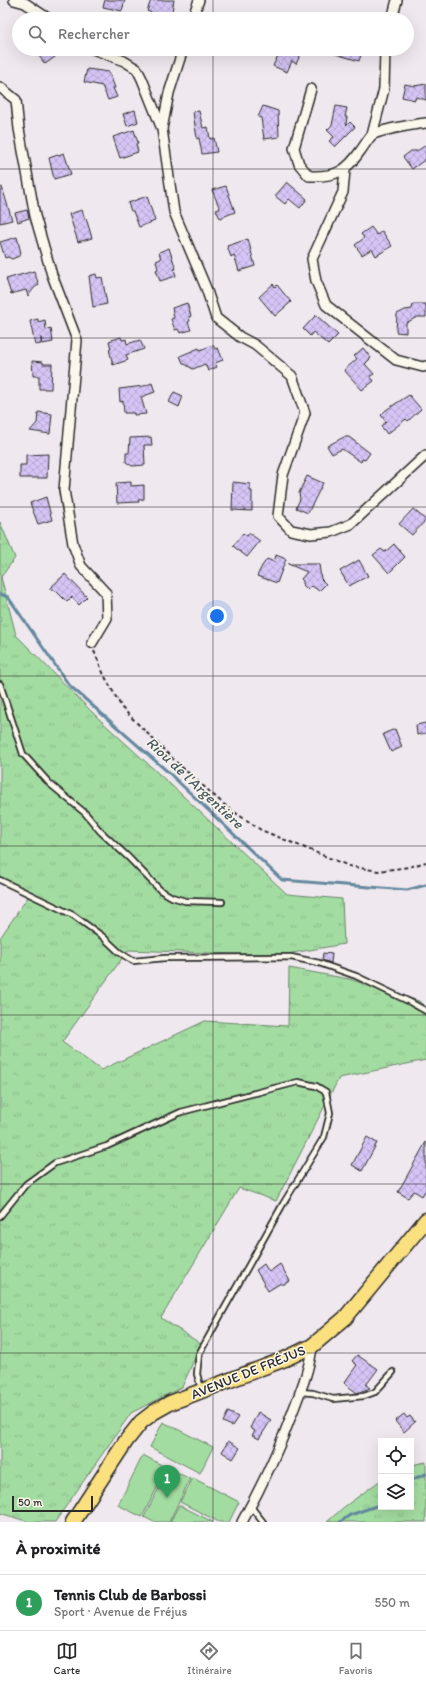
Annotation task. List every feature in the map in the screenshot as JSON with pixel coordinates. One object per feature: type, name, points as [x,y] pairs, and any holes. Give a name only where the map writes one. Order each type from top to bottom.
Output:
[{"type":"main road","name":"AVENUE DE FRÉJUS","points":[[73,1522],[126,1441],[141,1422],[154,1412],[170,1403],[285,1359],[312,1346],[345,1318],[426,1220]]},
{"type":"street","points":[[14,0],[25,3],[38,12]]},
{"type":"street","points":[[195,12],[199,0]]},
{"type":"street","points":[[394,12],[398,0]]},
{"type":"street","points":[[111,56],[137,68],[162,128],[174,212],[206,288],[216,318],[240,337],[255,345],[292,376],[305,413],[283,475],[278,516],[291,530],[311,534],[331,532],[351,524],[426,455]]},
{"type":"street","points":[[162,128],[169,93],[181,56]]},
{"type":"street","points":[[311,89],[294,148],[299,164],[309,176],[327,177],[345,170],[372,135],[384,89],[385,56]]},
{"type":"street","points":[[0,87],[16,100],[19,129],[35,216],[52,275],[78,340],[64,490],[74,544],[81,566],[106,593],[107,618],[92,643]]},
{"type":"street","points":[[372,135],[411,124],[426,123]]},
{"type":"street","points":[[345,170],[343,192],[312,259],[316,281],[326,305],[396,360],[423,367],[426,366]]},
{"type":"street","points":[[242,1522],[279,1448],[311,1359],[312,1346]]},
{"type":"lane","points":[[0,684],[24,754],[50,784],[85,813],[100,831],[160,890],[172,897],[186,901],[222,902]]},
{"type":"lane","points":[[0,880],[73,915],[102,936],[119,952],[133,961],[173,958],[291,957],[319,963],[356,976],[426,1011]]},
{"type":"lane","points":[[0,1216],[26,1184],[55,1163],[107,1146],[181,1112],[298,1082],[316,1086],[326,1092],[330,1113],[324,1137],[283,1204],[199,1354],[197,1374],[202,1390]]},
{"type":"lane","points":[[300,1392],[313,1393],[333,1399],[364,1396],[375,1392],[393,1372]]},
{"type":"lane","points":[[250,1507],[263,1522]]},
{"type":"path","points":[[92,643],[104,675],[122,708],[176,762],[227,807],[261,830],[349,866],[378,871],[409,867],[426,862]]},
{"type":"green space","points":[[0,522],[15,558],[1,577],[16,635],[99,719],[287,894],[342,899],[344,944],[287,954],[235,954],[128,950],[62,1042],[101,1070],[205,1021],[288,1026],[289,968],[349,979],[419,1001],[426,1008],[426,1060],[339,1078],[276,1201],[239,1188],[161,1318],[201,1344],[182,1387],[131,1413],[55,1522],[29,1522],[0,1513],[0,938],[30,894],[0,880]]},
{"type":"green space","points":[[163,1422],[213,1447],[200,1473],[150,1447]]},
{"type":"green space","points":[[143,1455],[167,1468],[142,1517],[118,1505]]},
{"type":"green space","points":[[426,1462],[426,1522],[327,1522],[344,1507],[378,1482],[378,1510],[414,1510],[414,1464]]},
{"type":"green space","points":[[169,1468],[190,1479],[169,1522],[154,1522],[144,1517]]},
{"type":"green space","points":[[193,1478],[239,1502],[229,1522],[219,1522],[180,1502]]},
{"type":"green space","points":[[179,1505],[213,1522],[170,1522]]},
{"type":"building","points":[[105,0],[125,0],[122,11],[103,7]]},
{"type":"building","points":[[151,0],[174,0],[172,12],[147,11]]},
{"type":"building","points":[[39,56],[54,56],[55,57],[45,64]]},
{"type":"building","points":[[278,56],[300,56],[296,64],[292,61],[287,72],[273,66]]},
{"type":"building","points":[[342,56],[361,56],[359,61]]},
{"type":"building","points":[[87,69],[109,72],[117,97],[108,100],[102,86],[84,82]]},
{"type":"building","points":[[405,84],[414,86],[426,84],[426,100],[416,97],[415,100],[402,97]]},
{"type":"building","points":[[263,106],[278,111],[279,137],[264,139],[261,118],[258,117]]},
{"type":"building","points":[[336,106],[347,108],[345,117],[347,117],[346,124],[347,125],[350,122],[355,127],[335,147],[329,141],[334,137],[327,130],[332,125]]},
{"type":"building","points":[[135,110],[138,122],[127,126],[123,114]]},
{"type":"building","points":[[199,111],[203,128],[208,127],[210,139],[214,138],[217,152],[202,154],[199,138],[197,139],[193,112]]},
{"type":"building","points":[[134,130],[138,143],[136,144],[138,152],[120,158],[113,137]]},
{"type":"building","points":[[426,145],[426,159],[412,169],[403,157],[411,151],[417,151]]},
{"type":"building","points":[[64,153],[71,174],[54,179],[49,158]]},
{"type":"building","points":[[287,182],[307,199],[300,208],[289,199],[285,204],[275,196]]},
{"type":"building","points":[[226,186],[235,212],[220,218],[216,210],[220,209],[212,190]]},
{"type":"building","points":[[2,187],[12,220],[0,223],[0,188]]},
{"type":"building","points":[[147,196],[155,221],[139,227],[133,211],[131,211],[128,203]]},
{"type":"building","points":[[27,210],[29,218],[18,222],[15,213]]},
{"type":"building","points":[[82,210],[92,238],[78,242],[69,214]]},
{"type":"building","points":[[371,227],[377,235],[382,231],[392,246],[376,256],[372,249],[362,255],[355,245],[364,238],[361,234]]},
{"type":"building","points":[[17,237],[21,253],[19,256],[12,259],[8,257],[5,258],[0,242]]},
{"type":"building","points":[[248,239],[255,266],[239,271],[234,255],[231,257],[227,246]]},
{"type":"building","points":[[169,248],[176,269],[174,269],[176,276],[160,281],[156,270],[158,269],[156,261],[161,259],[159,252]]},
{"type":"building","points":[[34,271],[39,285],[35,287],[28,296],[26,290],[11,294],[6,279]]},
{"type":"building","points":[[96,274],[97,278],[102,277],[107,304],[93,307],[89,276]]},
{"type":"building","points":[[273,284],[275,287],[277,285],[291,302],[275,316],[259,297]]},
{"type":"building","points":[[187,303],[191,316],[189,317],[190,321],[188,322],[191,330],[180,333],[178,329],[175,330],[171,319],[174,318],[172,308]]},
{"type":"building","points":[[413,304],[426,304],[426,317],[417,317],[406,323],[406,333],[396,332],[397,314],[405,310],[412,309]]},
{"type":"building","points":[[316,315],[338,335],[328,345],[313,332],[310,336],[303,329]]},
{"type":"building","points":[[38,319],[38,322],[45,320],[46,330],[51,328],[53,342],[42,344],[41,337],[41,344],[35,345],[30,321]]},
{"type":"building","points":[[121,337],[122,340],[126,339],[127,344],[140,340],[144,349],[126,355],[128,360],[113,365],[109,349],[111,349],[109,341]]},
{"type":"building","points":[[213,345],[215,349],[218,348],[223,360],[215,363],[217,367],[208,371],[205,364],[193,369],[183,363],[180,356],[199,348],[200,350]]},
{"type":"building","points":[[363,348],[371,358],[365,364],[374,374],[370,376],[374,381],[362,390],[344,370],[357,359],[354,356]]},
{"type":"building","points":[[32,361],[43,362],[43,364],[52,364],[51,389],[39,389],[39,376],[33,376]]},
{"type":"building","points":[[152,383],[155,392],[141,397],[146,414],[134,415],[134,413],[124,413],[123,401],[120,402],[119,389],[144,386]]},
{"type":"building","points":[[174,392],[183,396],[179,407],[169,402]]},
{"type":"building","points":[[409,395],[421,409],[408,421],[406,419],[387,434],[381,426],[386,422],[381,415]]},
{"type":"building","points":[[38,412],[52,414],[50,434],[30,431],[37,423]]},
{"type":"building","points":[[151,437],[152,445],[144,445],[145,465],[132,466],[126,462],[126,453],[129,453],[130,438]]},
{"type":"building","points":[[344,437],[349,437],[370,453],[365,460],[362,459],[361,462],[342,449],[332,454],[327,446]]},
{"type":"building","points":[[48,454],[47,478],[20,478],[20,465],[26,465],[26,455]]},
{"type":"building","points":[[307,476],[323,483],[308,513],[296,508],[300,499],[299,493]]},
{"type":"building","points":[[131,482],[131,486],[144,485],[144,499],[138,500],[139,502],[117,503],[116,483]]},
{"type":"building","points":[[233,482],[250,484],[250,491],[252,491],[252,511],[232,510]]},
{"type":"building","points":[[46,497],[52,520],[38,524],[30,503]]},
{"type":"building","points":[[413,509],[426,520],[412,535],[399,524]]},
{"type":"building","points":[[243,533],[247,536],[249,533],[260,541],[247,557],[233,546]]},
{"type":"building","points":[[394,544],[405,557],[389,573],[373,555],[381,549],[385,552]]},
{"type":"building","points":[[276,555],[286,559],[277,583],[257,576],[267,559],[274,562]]},
{"type":"building","points":[[359,560],[368,576],[349,586],[340,571]]},
{"type":"building","points":[[288,564],[319,564],[321,579],[326,584],[319,591],[312,586],[308,590],[303,585],[303,581],[301,579],[307,572]]},
{"type":"building","points":[[65,574],[87,597],[79,605],[72,597],[67,602],[56,591],[49,589]]},
{"type":"building","points":[[426,723],[426,733],[417,735],[416,725]]},
{"type":"building","points":[[395,729],[402,747],[391,752],[383,734]]},
{"type":"building","points":[[323,953],[332,954],[331,963],[322,960]]},
{"type":"building","points":[[367,1137],[377,1143],[362,1171],[352,1165]]},
{"type":"building","points":[[426,1142],[426,1190],[422,1196],[414,1191],[408,1198],[398,1192]]},
{"type":"building","points":[[264,1264],[269,1272],[280,1264],[290,1281],[282,1285],[281,1283],[268,1291],[256,1270]]},
{"type":"building","points":[[357,1355],[378,1369],[366,1385],[370,1388],[357,1393],[344,1383],[357,1365],[352,1361]]},
{"type":"building","points":[[228,1412],[238,1417],[232,1426],[223,1422]]},
{"type":"building","points":[[258,1412],[271,1420],[259,1439],[252,1435],[255,1431],[250,1428]]},
{"type":"building","points":[[404,1414],[407,1418],[410,1416],[415,1422],[404,1432],[395,1421]]},
{"type":"building","points":[[228,1441],[240,1448],[233,1459],[222,1452]]},
{"type":"waterway","name":"Riou de l'Argentière","points":[[0,594],[8,597],[69,685],[168,772],[282,880],[407,890],[426,885]]},
{"type":"waterway","points":[[414,1479],[426,1474]]},
{"type":"waterway","points":[[340,1522],[350,1515],[378,1504]]},
{"type":"place","name":"Tennis Club de Barbossi","points":[[167,1498]]}]
